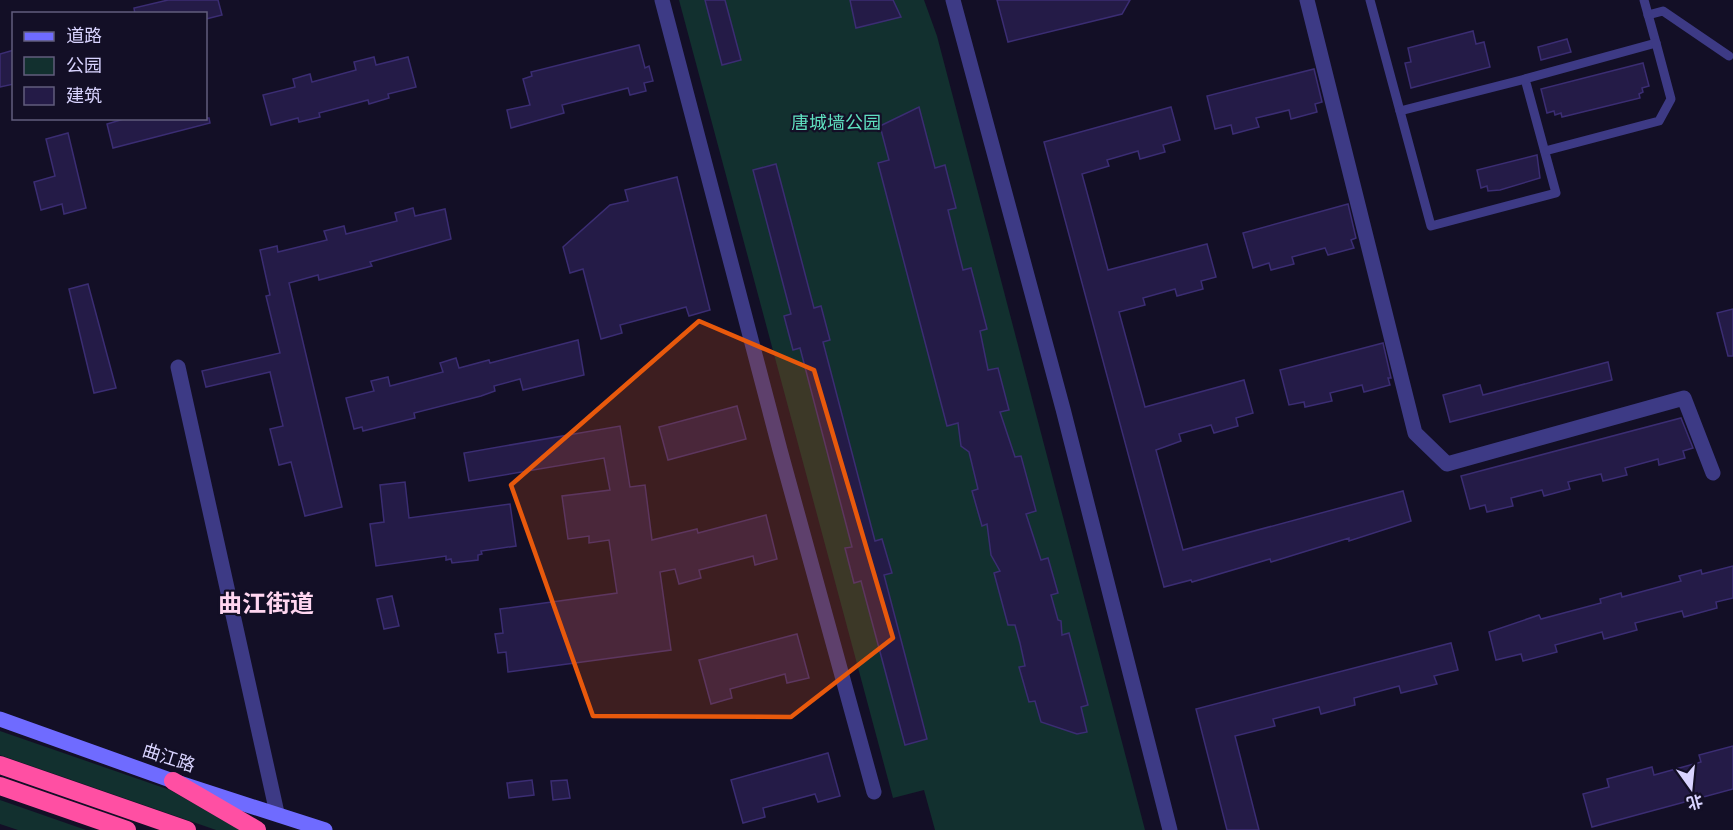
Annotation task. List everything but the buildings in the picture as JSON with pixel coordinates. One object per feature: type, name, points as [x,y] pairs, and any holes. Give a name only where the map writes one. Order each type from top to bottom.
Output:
[{"type":"highway","points":[[0,765],[187,830]]},
{"type":"highway","points":[[173,781],[257,830]]},
{"type":"highway","points":[[0,786],[127,830]]},
{"type":"main road","name":"曲江路","points":[[0,719],[173,781],[326,830]]},
{"type":"street","points":[[662,0],[780,450],[874,792]]},
{"type":"street","points":[[953,0],[1063,409],[1170,830]]},
{"type":"street","points":[[1306,0],[1415,433],[1447,464],[1684,398],[1713,473]]},
{"type":"street","points":[[178,367],[277,813]]},
{"type":"lane","points":[[1370,0],[1431,226],[1556,193],[1525,78]]},
{"type":"lane","points":[[1545,151],[1659,121],[1671,99],[1644,0]]},
{"type":"lane","points":[[1648,15],[1663,11],[1729,56]]},
{"type":"lane","points":[[1400,111],[1656,43]]},
{"type":"highlighted area","points":[[699,321],[814,370],[893,638],[791,717],[593,716],[511,485]]},
{"type":"green space","name":"唐城墙公园","points":[[679,0],[924,0],[937,36],[1145,830],[935,830],[924,790],[893,798]]},
{"type":"green space","points":[[0,731],[170,790],[240,830],[216,830],[0,755]]},
{"type":"green space","points":[[0,800],[86,830],[18,830],[0,824]]},
{"type":"district","name":"曲江街道","points":[[266,603]]}]
